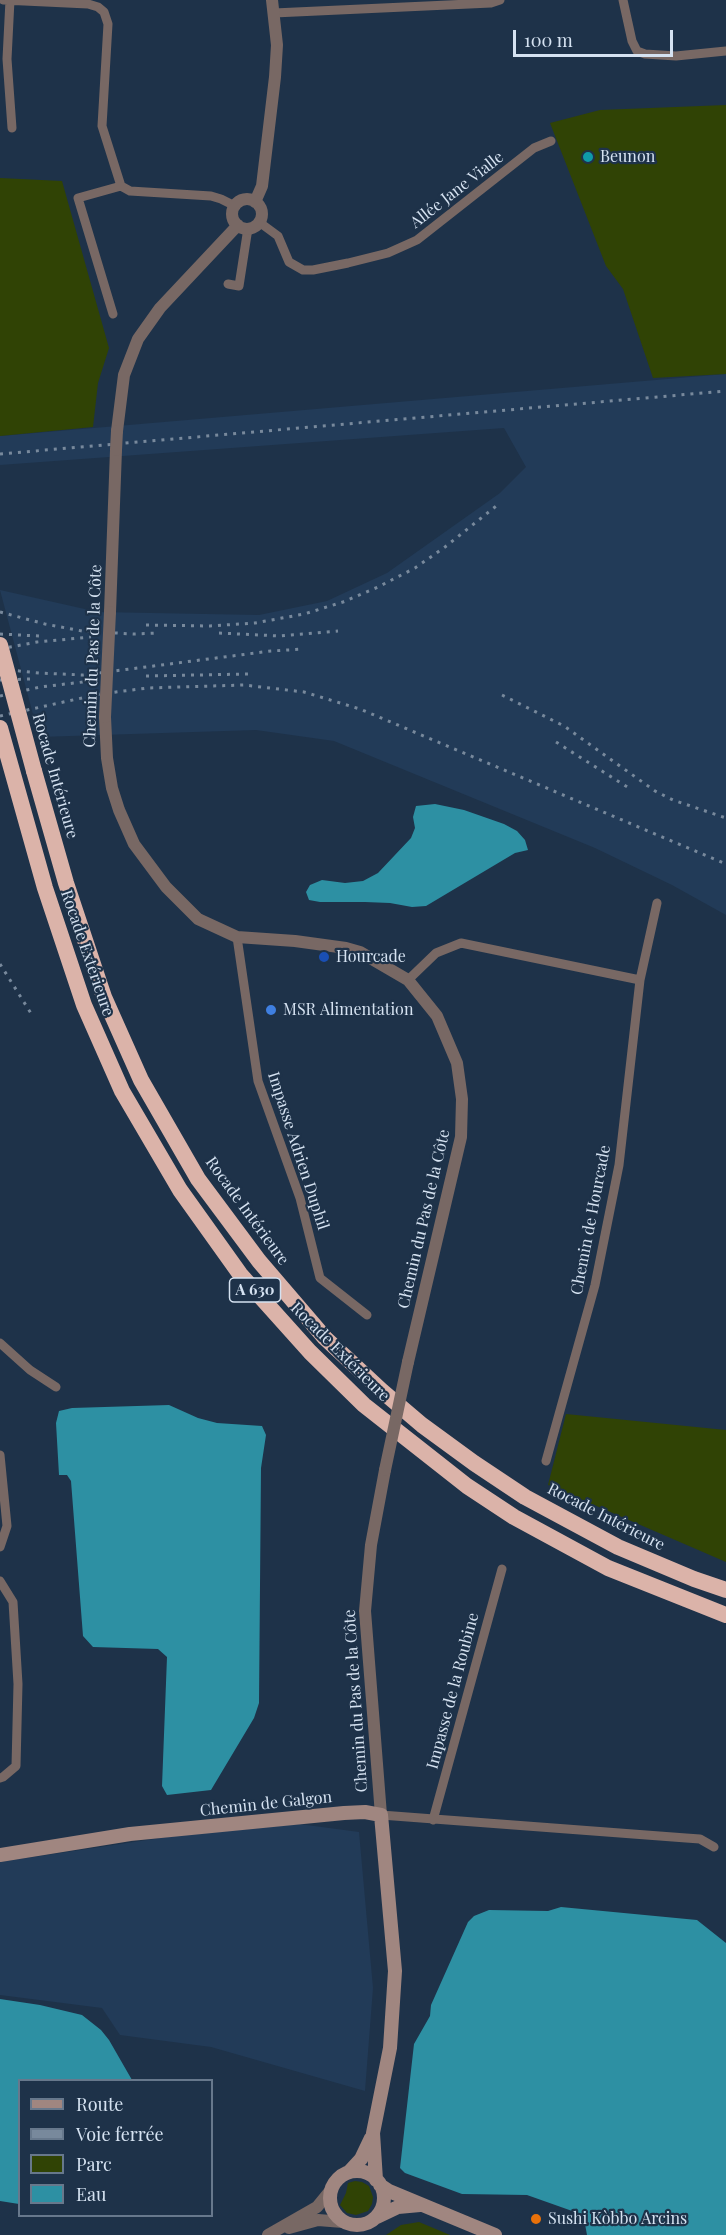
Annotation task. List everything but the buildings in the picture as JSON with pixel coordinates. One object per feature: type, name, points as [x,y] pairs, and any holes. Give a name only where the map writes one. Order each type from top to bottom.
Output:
[{"type":"highway","name":"Rocade Intérieure","points":[[0,645],[66,883],[104,997],[141,1080],[198,1179],[259,1262],[333,1346],[422,1425],[474,1463],[525,1497],[618,1547],[726,1590]]},
{"type":"highway","name":"Rocade Extérieure","points":[[0,728],[45,888],[84,1005],[122,1091],[180,1190],[240,1274],[310,1352],[364,1405],[467,1486],[514,1517],[608,1568],[726,1615]]},
{"type":"main road","name":"Chemin de Galgon","points":[[0,1855],[130,1834],[344,1813],[365,1812],[381,1815]]},
{"type":"main road","name":"Chemin du Pas de la Côte","points":[[350,2172],[361,2159],[373,2133],[390,2048],[394,2005],[395,1971],[381,1815]]},
{"type":"main road","name":"Chemin du Pas de la Côte","points":[[373,2133],[378,2182]]},
{"type":"main road","points":[[422,2205],[398,2206],[360,2225],[343,2222],[331,2209],[330,2191],[336,2181],[350,2172],[367,2173],[378,2182],[422,2205],[495,2235]]},
{"type":"main road","points":[[376,2217],[381,2211],[384,2198],[378,2182]]},
{"type":"street","points":[[3,0],[88,4],[104,12],[108,24],[102,126],[121,186],[130,191],[211,196],[235,206]]},
{"type":"street","points":[[10,0],[7,58],[12,128]]},
{"type":"street","points":[[255,202],[262,186],[275,77],[277,45],[272,0]]},
{"type":"street","points":[[274,14],[490,3],[500,0]]},
{"type":"street","points":[[623,0],[632,40],[637,51],[645,54],[676,56],[726,51]]},
{"type":"street","name":"Allée Jane Vialle","points":[[248,225],[278,236],[289,261],[303,270],[348,263],[388,253],[417,240],[534,148],[551,141]]},
{"type":"street","points":[[113,314],[78,198],[121,186]]},
{"type":"street","points":[[228,284],[239,286],[248,225],[261,211],[255,202],[244,199],[235,206],[233,218],[248,225]]},
{"type":"street","name":"Chemin du Pas de la Côte","points":[[248,225],[160,308],[138,339],[124,375],[117,431],[105,717],[107,758],[112,788],[134,844],[165,887],[198,919],[237,938],[295,941],[346,948],[379,962],[408,980],[437,1016],[457,1063],[462,1099],[461,1137],[408,1362],[371,1545],[365,1611],[381,1815]]},
{"type":"street","name":"Chemin de Hourcade","points":[[546,1461],[595,1285],[617,1176],[640,980],[657,903]]},
{"type":"street","name":"Impasse Adrien Duphil","points":[[237,938],[258,1081],[300,1198],[320,1278],[367,1315]]},
{"type":"street","points":[[408,980],[436,953],[461,944],[640,980]]},
{"type":"street","points":[[0,1343],[30,1370],[56,1387]]},
{"type":"street","points":[[0,1455],[2,1498],[7,1526],[0,1547]]},
{"type":"street","name":"Impasse de la Roubine","points":[[433,1820],[502,1569]]},
{"type":"street","points":[[0,1581],[13,1602],[18,1684],[16,1766],[0,1778]]},
{"type":"street","name":"Chemin de Galgon","points":[[381,1815],[700,1839],[714,1847]]},
{"type":"street","points":[[270,2235],[317,2207],[330,2191]]},
{"type":"street","points":[[270,2235],[318,2220],[343,2222]]},
{"type":"shaded area","points":[[726,374],[726,915],[672,885],[595,848],[334,741],[256,730],[39,737],[0,590],[98,612],[259,615],[327,601],[387,573],[500,493],[526,467],[504,428],[0,465],[0,436]]},
{"type":"shaded area","points":[[299,1824],[359,1832],[373,1988],[365,2091],[211,2047],[120,2035],[102,2008],[0,1995],[0,1862],[174,1836]]},
{"type":"green space","points":[[726,105],[726,374],[653,378],[623,289],[606,266],[550,123],[600,110]]},
{"type":"green space","points":[[0,178],[62,181],[109,348],[98,383],[93,427],[0,436]]},
{"type":"green space","points":[[566,1414],[726,1430],[726,1562],[548,1485]]},
{"type":"green space","points":[[355,2181],[369,2186],[373,2197],[368,2211],[356,2215],[347,2213],[340,2205],[348,2183]]},
{"type":"green space","points":[[419,2222],[450,2235],[386,2235],[401,2225]]},
{"type":"water","points":[[435,804],[464,810],[504,824],[517,831],[525,840],[528,850],[515,853],[426,906],[309,900],[306,892],[310,885],[322,880],[345,883],[363,881],[378,873],[411,838],[415,828],[413,817],[416,806]]},
{"type":"water","points":[[169,1405],[198,1418],[217,1423],[262,1426],[266,1435],[261,1468],[259,1703],[254,1718],[211,1790],[167,1795],[162,1786],[167,1657],[158,1649],[93,1647],[83,1636],[71,1481],[67,1475],[59,1475],[56,1423],[59,1411],[72,1408]]},
{"type":"water","points":[[561,1907],[697,1920],[726,1943],[726,2235],[587,2235],[585,2224],[575,2212],[527,2195],[462,2194],[405,2173],[400,2168],[414,2044],[430,2016],[431,2005],[468,1922],[474,1916],[489,1910],[548,1911]]},
{"type":"water","points":[[0,1999],[82,2015],[101,2030],[109,2040],[131,2079],[18,2079],[18,2204],[0,2201]]},
{"type":"railway","points":[[0,454],[726,391]]},
{"type":"railway","points":[[146,625],[210,626],[255,623],[304,614],[343,602],[415,568],[500,503]]},
{"type":"railway","points":[[0,612],[82,631],[159,633]]},
{"type":"railway","points":[[219,633],[280,636],[338,631]]},
{"type":"railway","points":[[0,634],[39,636]]},
{"type":"railway","points":[[0,649],[37,642],[91,637]]},
{"type":"railway","points":[[0,669],[83,675],[271,651],[304,649]]},
{"type":"railway","points":[[146,676],[248,674]]},
{"type":"railway","points":[[0,680],[30,679]]},
{"type":"railway","points":[[0,696],[40,687],[83,682]]},
{"type":"railway","points":[[0,716],[100,694],[148,688],[244,685],[304,692],[360,709],[726,864]]},
{"type":"railway","points":[[502,695],[564,726],[655,791],[673,800],[726,818]]},
{"type":"railway","points":[[556,742],[632,790]]},
{"type":"railway","points":[[0,964],[32,1015]]},
{"type":"place","name":"Beunon","points":[[588,157]]},
{"type":"place","name":"Hourcade","points":[[324,957]]},
{"type":"place","name":"MSR Alimentation","points":[[271,1010]]},
{"type":"place","name":"Sushi Kòbbo Arcins","points":[[536,2219]]}]
